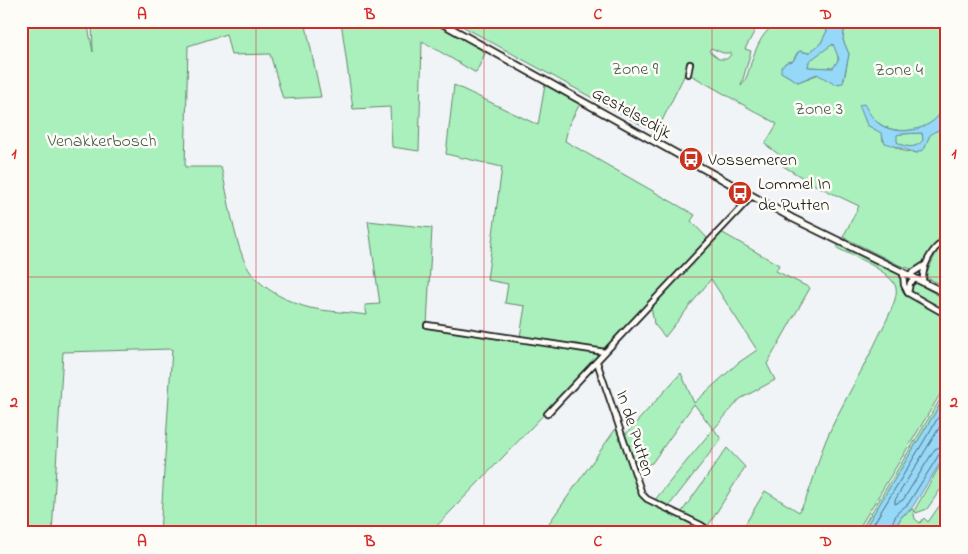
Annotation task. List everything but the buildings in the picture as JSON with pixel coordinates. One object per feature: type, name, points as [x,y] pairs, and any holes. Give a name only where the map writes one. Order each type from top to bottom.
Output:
[{"type":"main road","name":"Gestelsedijk","points":[[438,21],[752,196],[947,294]]},
{"type":"street","points":[[688,74],[690,64]]},
{"type":"street","points":[[547,414],[752,196]]},
{"type":"street","points":[[923,282],[926,264],[939,244],[946,244],[947,233]]},
{"type":"street","points":[[926,264],[906,274],[904,286],[908,293],[947,315]]},
{"type":"street","points":[[908,293],[910,283],[916,279]]},
{"type":"street","points":[[428,325],[605,352]]},
{"type":"street","name":"In de Putten","points":[[597,362],[642,494],[647,499],[701,525],[712,533]]},
{"type":"green space","points":[[800,20],[827,21],[827,31],[821,43],[809,53],[801,51],[797,53],[793,61],[785,63],[781,72],[798,82],[819,74],[839,84],[844,80],[849,54],[843,40],[845,21],[947,21],[947,87],[943,93],[942,110],[935,119],[921,128],[904,131],[895,130],[877,122],[860,105],[867,125],[882,133],[883,141],[904,151],[917,153],[925,148],[933,132],[947,125],[947,226],[924,262],[914,270],[899,265],[843,237],[859,206],[815,185],[783,166],[786,160],[765,144],[777,124],[691,75],[685,74],[656,133],[453,21],[760,21],[745,49],[751,51],[741,86],[747,76],[759,43],[773,26],[781,23]],"holes":[[[711,48],[723,53],[732,53],[727,59],[719,59],[709,51]]]},
{"type":"green space","name":"Venakkerbosch","points":[[21,21],[87,21],[93,52],[92,21],[305,21],[321,97],[283,99],[270,54],[231,55],[226,34],[188,46],[185,167],[221,167],[236,237],[245,263],[256,279],[278,295],[302,306],[367,315],[365,305],[380,304],[368,221],[432,228],[427,326],[601,353],[601,355],[430,533],[160,533],[172,349],[63,352],[52,533],[21,533]]},
{"type":"green space","points":[[341,21],[432,21],[486,51],[476,73],[422,41],[419,151],[392,147],[390,107],[353,109]]},
{"type":"green space","points":[[831,45],[834,45],[838,57],[833,68],[808,67],[809,61]]},
{"type":"green space","points":[[454,85],[538,125],[545,85],[580,104],[569,124],[565,141],[695,215],[691,221],[709,240],[606,350],[520,337],[525,306],[505,303],[508,284],[487,280],[502,167],[446,154]]},
{"type":"green space","points":[[922,133],[923,140],[917,145],[908,146],[897,142],[896,135]]},
{"type":"green space","points":[[721,232],[779,265],[776,271],[810,288],[767,364],[775,380],[740,399],[714,429],[721,439],[668,507],[654,501],[713,429],[694,404],[652,463],[636,467],[624,436],[681,373],[694,403],[738,363],[757,350],[711,279],[665,337],[654,324],[651,306]]},
{"type":"green space","points":[[839,244],[899,274],[907,295],[947,317],[947,383],[856,533],[740,533],[765,491],[799,512],[808,494],[831,428],[889,316],[895,300],[896,288],[887,276],[880,270],[837,248]]},
{"type":"green space","points":[[942,248],[947,252],[947,287],[927,278],[926,274],[938,249]]},
{"type":"green space","points":[[916,283],[947,300],[947,312],[913,294],[910,288]]},
{"type":"green space","points":[[947,388],[947,393],[862,533],[859,533]]},
{"type":"green space","points":[[617,427],[640,496],[645,501],[708,533],[542,533]]},
{"type":"green space","points":[[727,448],[745,467],[708,526],[681,513]]},
{"type":"green space","points":[[947,453],[947,480],[927,509],[916,513],[915,509]]},
{"type":"green space","points":[[947,495],[947,533],[892,533],[902,516],[913,509],[915,519],[920,523],[924,518],[928,522]]},
{"type":"water","points":[[827,21],[845,21],[843,40],[849,54],[843,83],[834,84],[817,74],[798,82],[781,72],[781,67],[787,62],[793,61],[799,51],[809,53],[821,43],[827,31]],"holes":[[[833,44],[839,59],[833,68],[808,67],[809,61]]]},
{"type":"water","points":[[947,87],[947,125],[933,132],[925,148],[917,153],[885,143],[881,133],[867,125],[859,105],[864,104],[881,125],[896,130],[913,130],[929,124],[941,112]],"holes":[[[922,133],[923,140],[917,145],[908,146],[897,142],[897,135]]]},
{"type":"water","points":[[947,393],[947,452],[912,508],[902,516],[892,533],[862,533]]},
{"type":"place","name":"Vossemeren","points":[[691,159]]},
{"type":"place","name":"Lommel In de Putten","points":[[740,193]]},
{"type":"park label","name":"Zone 9","points":[[635,68]]},
{"type":"park label","name":"Zone 4","points":[[899,69]]},
{"type":"park label","name":"Zone 3","points":[[819,108]]}]
